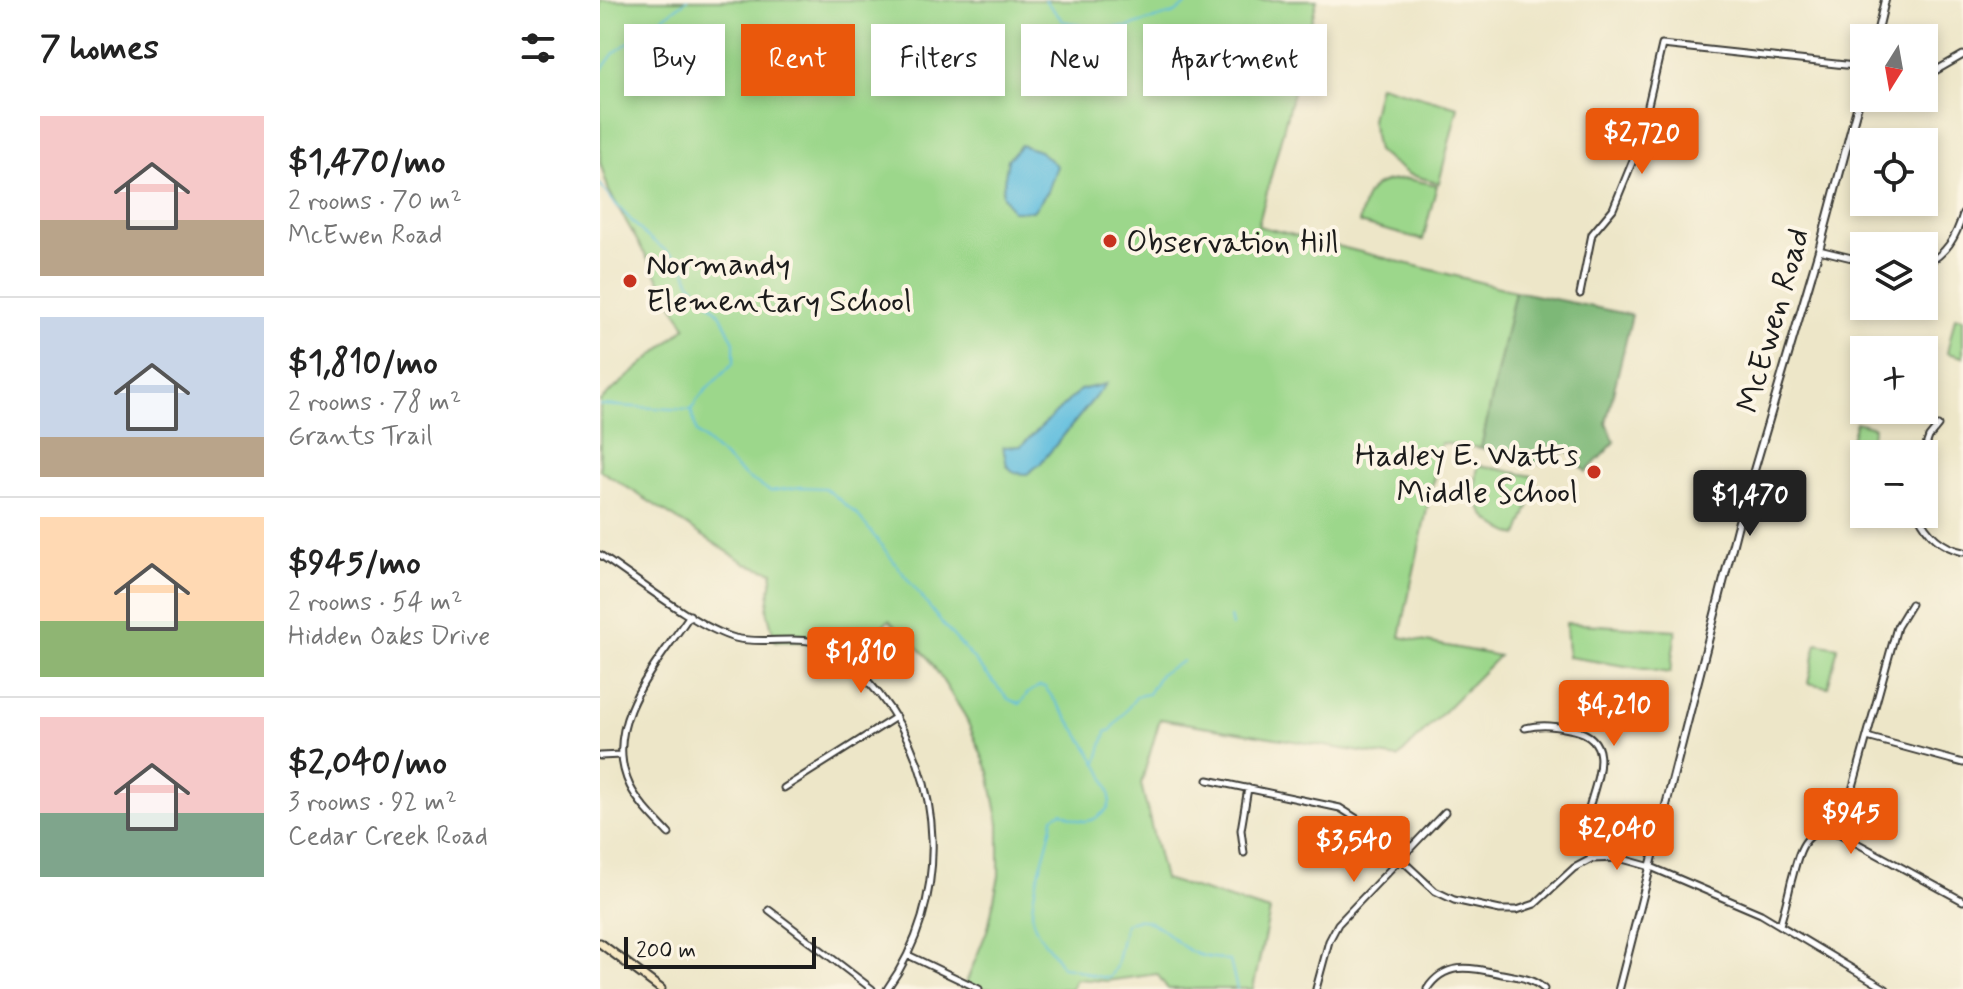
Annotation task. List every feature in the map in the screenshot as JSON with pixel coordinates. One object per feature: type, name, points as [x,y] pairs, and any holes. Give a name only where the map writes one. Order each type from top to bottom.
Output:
[{"type":"main road","points":[[600,943],[648,983],[661,989]]},
{"type":"street","points":[[1879,24],[1885,0]]},
{"type":"street","points":[[1580,294],[1592,234],[1613,209],[1638,148],[1662,45],[1850,65]]},
{"type":"street","points":[[1938,67],[1963,55]]},
{"type":"street","name":"McEwen Road","points":[[1619,989],[1741,517],[1856,112]]},
{"type":"street","points":[[1938,256],[1960,234],[1963,214]]},
{"type":"street","points":[[1819,250],[1850,258]]},
{"type":"street","points":[[1928,440],[1938,426]]},
{"type":"street","points":[[1927,528],[1933,537],[1963,552]]},
{"type":"street","points":[[600,555],[712,629],[734,638],[800,640],[830,647],[847,659],[896,717],[922,775],[932,831],[932,875],[928,897],[908,955],[887,989]]},
{"type":"street","points":[[1840,834],[1897,627],[1911,604]]},
{"type":"street","points":[[669,834],[635,795],[625,774],[621,755],[623,727],[630,707],[690,615]]},
{"type":"street","points":[[784,788],[896,717]]},
{"type":"street","points":[[1525,728],[1548,725],[1582,732],[1597,744],[1600,761],[1585,826],[1591,859]]},
{"type":"street","points":[[1867,737],[1963,763]]},
{"type":"street","points":[[600,756],[621,755]]},
{"type":"street","points":[[1208,780],[1340,808],[1359,820],[1442,895],[1454,900],[1508,910],[1528,907],[1543,899],[1574,868],[1591,859],[1619,858],[1651,867],[1735,901],[1886,989]]},
{"type":"street","points":[[1244,853],[1241,830],[1248,788]]},
{"type":"street","points":[[1316,989],[1329,941],[1338,924],[1445,812]]},
{"type":"street","points":[[1780,925],[1802,845],[1824,831],[1840,834],[1963,901]]},
{"type":"street","points":[[769,910],[872,989]]},
{"type":"street","points":[[908,955],[979,989]]},
{"type":"street","points":[[1427,989],[1443,973],[1466,967],[1528,979],[1544,989]]},
{"type":"green space","points":[[600,0],[1317,0],[1311,24],[1143,24],[1143,96],[1292,96],[1258,226],[1515,291],[1481,448],[1441,443],[1400,637],[1499,656],[1398,758],[1160,719],[1141,784],[1164,879],[1270,911],[1253,989],[1168,989],[1157,974],[1106,981],[1076,979],[1071,989],[979,989],[966,983],[988,928],[999,876],[999,824],[989,772],[965,716],[927,656],[889,620],[847,659],[821,643],[775,641],[767,610],[773,572],[747,564],[600,470],[600,401],[686,327],[609,191],[600,162]]},
{"type":"green space","points":[[1379,85],[1458,107],[1439,183],[1408,174],[1377,151],[1371,119]]},
{"type":"green space","points":[[1407,179],[1437,185],[1423,240],[1359,223],[1364,202],[1372,189],[1385,182]]},
{"type":"green space","points":[[1515,291],[1632,315],[1606,423],[1615,442],[1586,472],[1568,450],[1541,464],[1481,448]]},
{"type":"green space","points":[[1955,317],[1963,318],[1963,357],[1947,353]]},
{"type":"green space","points":[[1855,424],[1874,427],[1871,440],[1851,440]]},
{"type":"green space","points":[[1478,465],[1532,476],[1537,485],[1518,536],[1495,525],[1482,510],[1476,491]]},
{"type":"green space","points":[[1566,623],[1676,630],[1670,673],[1568,657]]},
{"type":"green space","points":[[1817,643],[1838,647],[1828,687],[1808,683]]},
{"type":"water","points":[[1021,145],[1039,151],[1057,166],[1048,191],[1033,211],[1012,211],[1002,194],[1008,159]]},
{"type":"water","points":[[1106,384],[1040,464],[1027,474],[1015,473],[1007,466],[1003,447],[1021,446],[1080,390]]},
{"type":"waterway","points":[[600,72],[614,53],[687,0]]},
{"type":"waterway","points":[[1045,0],[1063,21],[1095,28],[1128,27],[1175,13],[1193,0]]},
{"type":"waterway","points":[[600,184],[646,236],[683,263],[690,282],[721,315],[734,342],[734,362],[691,410],[697,433],[745,476],[770,491],[825,488],[857,514],[941,622],[1008,699],[1020,704],[1027,694],[1039,686],[1045,687],[1094,758],[1108,788],[1109,805],[1102,814],[1088,821],[1062,812],[1053,817],[1033,902],[1034,924],[1062,967],[1110,977],[1116,966],[1125,924],[1144,920],[1161,928],[1192,952],[1230,961],[1237,989]]},
{"type":"waterway","points":[[600,405],[690,410]]},
{"type":"waterway","points":[[1230,617],[1232,626]]},
{"type":"waterway","points":[[1097,763],[1106,732],[1111,730],[1137,696],[1148,694],[1160,674],[1183,661]]},
{"type":"place","name":"Observation Hill","points":[[1110,241]]},
{"type":"place","name":"Normandy Elementary School","points":[[630,281]]},
{"type":"place","name":"Hadley E. Watts Middle School","points":[[1594,472]]}]
